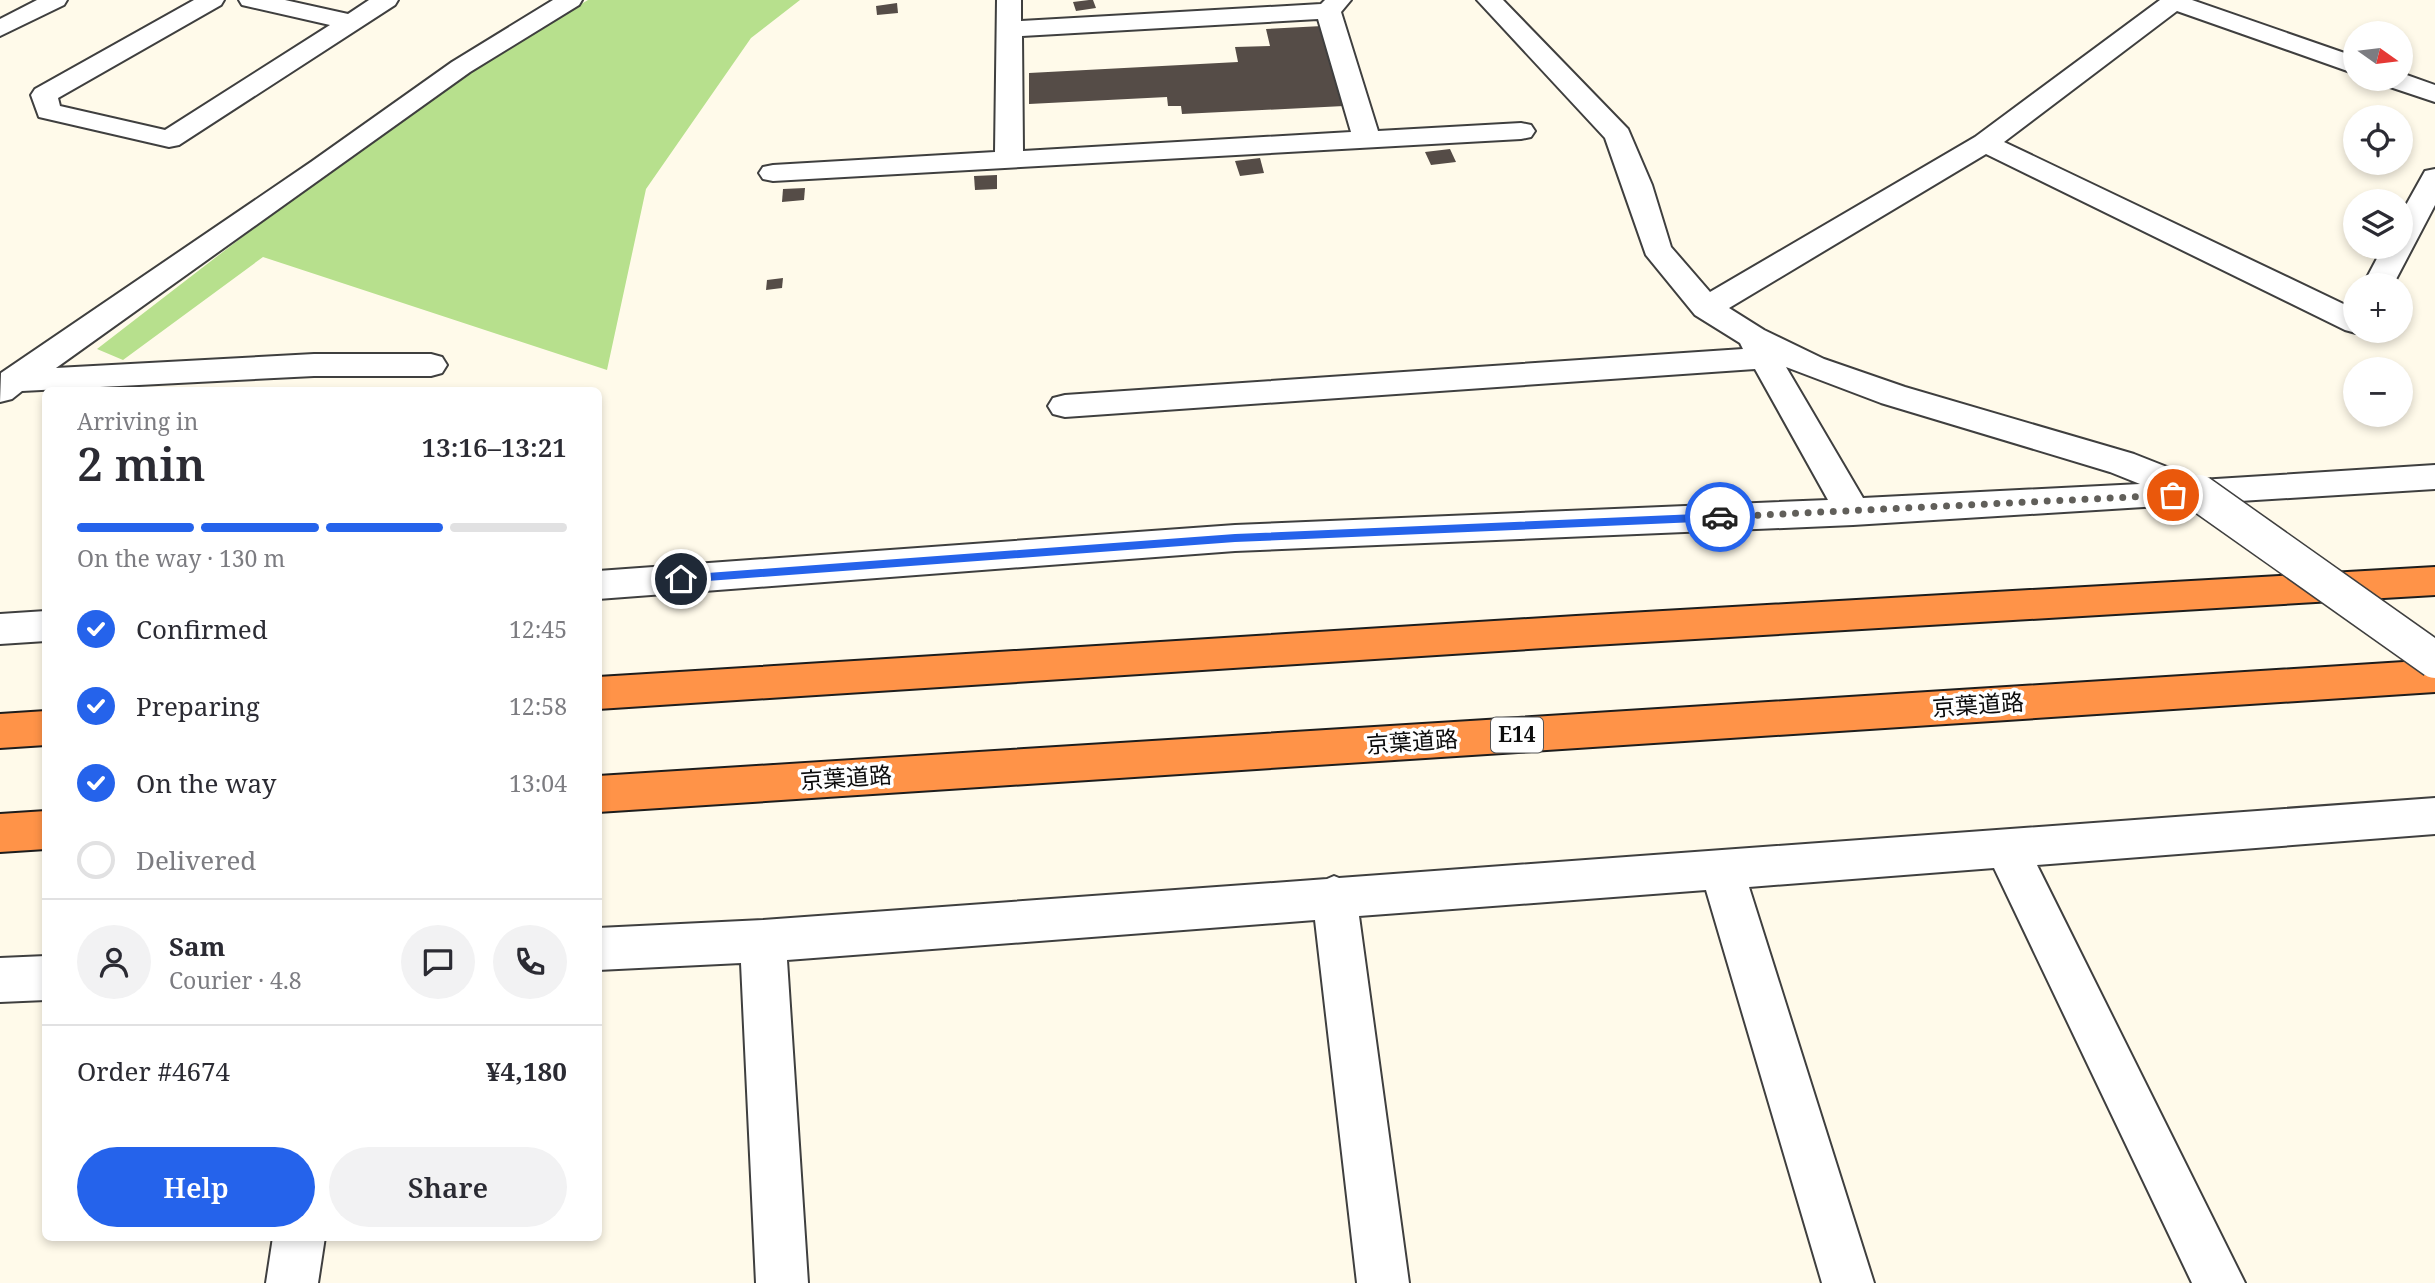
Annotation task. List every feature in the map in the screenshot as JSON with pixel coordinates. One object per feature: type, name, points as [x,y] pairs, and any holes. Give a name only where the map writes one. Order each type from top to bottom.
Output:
[{"type":"highway","points":[[602,693],[1590,630],[2435,582]]},
{"type":"highway","name":"京葉道路","points":[[602,794],[2435,676]]},
{"type":"highway","points":[[0,731],[42,728]]},
{"type":"highway","points":[[0,833],[42,830]]},
{"type":"street","points":[[0,29],[55,0]]},
{"type":"street","points":[[212,0],[44,94],[48,111],[169,139],[386,0]]},
{"type":"street","points":[[251,0],[352,22]]},
{"type":"street","points":[[4,384],[311,176],[461,67],[570,0]]},
{"type":"street","points":[[1009,0],[1009,160]]},
{"type":"street","points":[[1489,0],[1618,135],[1638,185],[1657,249],[1706,308],[1759,348],[1893,396],[2122,463],[2199,493],[2435,660]]},
{"type":"street","points":[[1706,308],[1985,143],[2175,1],[2343,61]]},
{"type":"street","points":[[1009,29],[1334,5],[1367,140]]},
{"type":"street","points":[[2413,86],[2435,94]]},
{"type":"street","points":[[773,173],[875,155],[1009,160],[1521,131]]},
{"type":"street","points":[[1985,143],[2343,317]]},
{"type":"street","points":[[2413,219],[2435,177]]},
{"type":"street","points":[[1065,406],[1759,348]]},
{"type":"street","points":[[1759,348],[1853,512]]},
{"type":"street","points":[[4,384],[314,365],[431,365]]},
{"type":"street","points":[[602,585],[1235,538],[1853,512],[2435,477]]},
{"type":"street","points":[[0,629],[42,625]]},
{"type":"street","points":[[602,949],[763,941],[1334,896],[2435,816]]},
{"type":"street","points":[[2006,847],[2219,1283]]},
{"type":"street","points":[[1722,869],[1848,1283]]},
{"type":"street","points":[[1334,896],[1383,1283]]},
{"type":"street","points":[[763,941],[782,1283]]},
{"type":"street","points":[[0,980],[42,978]]},
{"type":"street","points":[[292,1283],[298,1241]]},
{"type":"green space","points":[[588,0],[800,0],[751,38],[646,189],[607,370],[263,257],[123,360],[97,349],[276,211],[398,122],[523,38]]},
{"type":"building","points":[[1093,0],[1096,8],[1076,11],[1073,2]]},
{"type":"building","points":[[897,3],[898,13],[877,15],[876,6]]},
{"type":"building","points":[[1322,26],[1344,106],[1182,114],[1181,106],[1168,106],[1167,97],[1029,104],[1029,73],[1238,62],[1235,47],[1270,46],[1266,29]]},
{"type":"building","points":[[1450,149],[1456,162],[1431,165],[1425,152]]},
{"type":"building","points":[[1260,158],[1264,173],[1240,176],[1235,161]]},
{"type":"building","points":[[997,175],[997,189],[975,190],[974,176]]},
{"type":"building","points":[[805,188],[804,200],[782,202],[783,189]]},
{"type":"building","points":[[783,278],[782,288],[766,290],[767,280]]},
{"type":"way so far","points":[[1720,517],[2173,495]]},
{"type":"route","points":[[681,579],[1235,538],[1720,517]]}]
